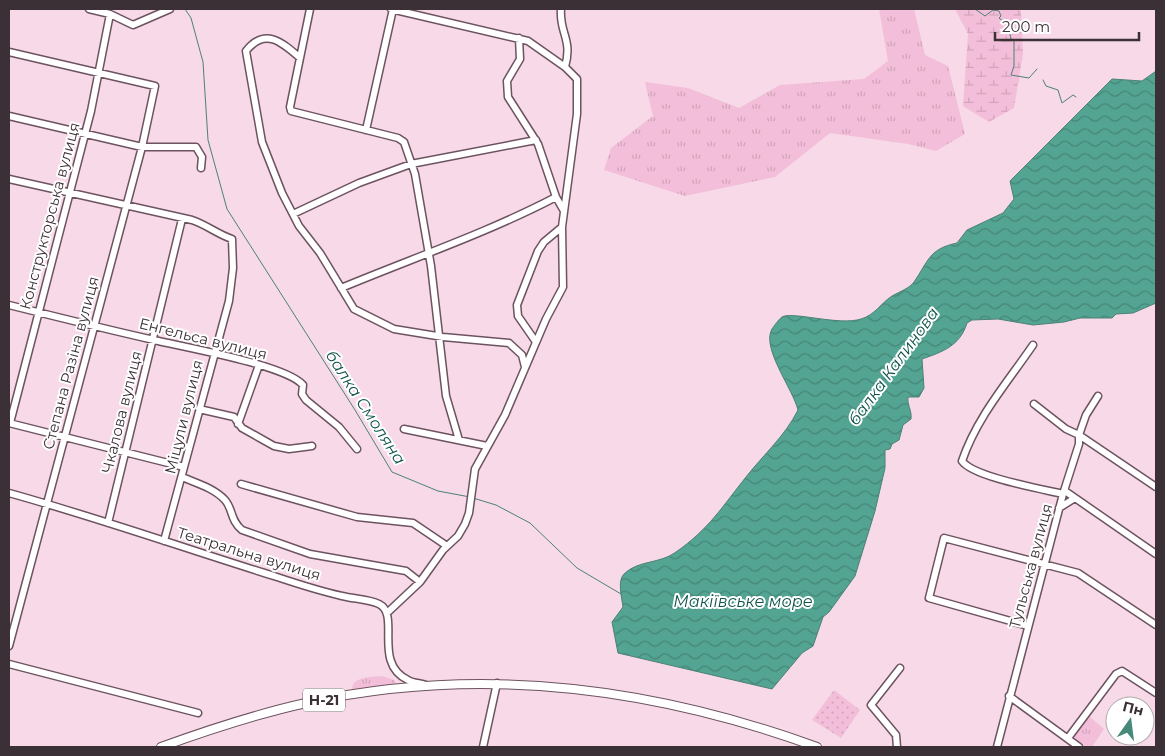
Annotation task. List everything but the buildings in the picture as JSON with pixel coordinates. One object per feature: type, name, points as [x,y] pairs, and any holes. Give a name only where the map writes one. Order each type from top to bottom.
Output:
[{"type":"main road","name":"Н-21","points":[[161,747],[268,712],[306,703],[427,685],[497,683],[574,688],[656,700],[729,718],[817,747]]},
{"type":"street","points":[[89,9],[110,14],[133,25],[170,9]]},
{"type":"street","points":[[310,9],[290,111],[398,138],[404,142],[412,164],[428,252],[446,396],[459,440]]},
{"type":"street","points":[[366,130],[392,9],[528,41],[565,67],[577,79],[577,114],[562,227],[563,287],[546,319],[505,415],[475,469],[465,524],[458,536],[447,546],[420,582],[387,613],[388,654],[390,662],[397,672],[408,680],[427,685]]},
{"type":"street","points":[[561,9],[562,27],[569,46],[565,67]]},
{"type":"street","name":"Конструкторська вулиця","points":[[10,423],[70,193],[99,73],[110,14]]},
{"type":"street","points":[[519,38],[520,59],[507,81],[508,97],[536,140],[556,197],[565,211]]},
{"type":"street","points":[[300,58],[285,44],[272,39],[257,41],[246,51],[262,142],[293,214],[354,309],[394,329],[439,336],[509,343],[522,355],[526,368]]},
{"type":"street","points":[[9,52],[99,73]]},
{"type":"street","name":"Степана Разіна вулиця","points":[[9,646],[142,147],[155,86],[99,73]]},
{"type":"street","points":[[9,116],[142,147],[196,148],[202,158],[200,168]]},
{"type":"street","points":[[293,214],[359,183],[412,164],[536,140]]},
{"type":"street","points":[[9,180],[182,219]]},
{"type":"street","points":[[341,288],[486,230],[556,197]]},
{"type":"street","name":"Міцули вулиця","points":[[164,541],[229,301],[234,268],[232,239],[218,234],[206,224],[182,219]]},
{"type":"street","name":"Чкалова вулиця","points":[[108,523],[182,219]]},
{"type":"street","points":[[536,342],[518,316],[517,305],[538,251],[544,242],[562,227]]},
{"type":"street","name":"Енгельса вулиця","points":[[9,305],[214,353],[288,375],[303,385],[302,394],[306,400],[339,427],[357,448]]},
{"type":"street","points":[[1033,345],[987,407],[970,436],[962,461],[966,468],[995,478],[1064,493],[1075,498],[1156,554]]},
{"type":"street","points":[[238,424],[259,365]]},
{"type":"street","name":"Тульська вулиця","points":[[997,747],[1079,435],[1086,415],[1098,396]]},
{"type":"street","points":[[1034,404],[1066,429],[1079,435],[1156,487]]},
{"type":"street","points":[[199,409],[234,418],[238,424],[274,446],[289,449],[312,446]]},
{"type":"street","points":[[10,423],[184,467]]},
{"type":"street","points":[[404,429],[487,446]]},
{"type":"street","points":[[182,477],[203,486],[225,500],[234,523],[251,534],[322,557],[406,571],[420,582]]},
{"type":"street","points":[[241,484],[357,517],[413,522],[447,546]]},
{"type":"street","name":"Театральна вулиця","points":[[9,492],[330,593],[374,602],[383,606],[387,613]]},
{"type":"street","points":[[1059,508],[1075,498]]},
{"type":"street","points":[[1028,626],[929,598],[944,538],[1078,573],[1156,625]]},
{"type":"street","points":[[9,664],[198,713]]},
{"type":"street","points":[[897,747],[896,735],[872,705],[900,668]]},
{"type":"street","points":[[1068,738],[1116,674],[1122,671],[1156,693]]},
{"type":"street","points":[[483,747],[497,683]]},
{"type":"street","points":[[1009,696],[1079,747]]},
{"type":"green space","points":[[879,9],[914,9],[925,55],[948,66],[965,134],[936,151],[908,144],[830,133],[775,177],[685,196],[604,170],[611,148],[653,116],[645,82],[688,88],[739,108],[780,85],[864,79],[888,61]]},
{"type":"green space","points":[[955,9],[1017,9],[1021,11],[1023,54],[1014,108],[989,122],[963,106],[968,34]]},
{"type":"green space","points":[[382,676],[394,680],[396,683],[352,690],[355,682],[359,680]]},
{"type":"green space","points":[[834,690],[860,710],[841,738],[812,720]]},
{"type":"green space","points":[[1089,716],[1104,729],[1092,747],[1087,747],[1073,737]]},
{"type":"water","name":"Макіївське море","points":[[1156,71],[1156,303],[1133,313],[1116,314],[1112,318],[1080,318],[1064,322],[1033,325],[998,319],[972,320],[967,323],[964,331],[955,343],[943,351],[922,359],[924,388],[919,397],[908,397],[911,419],[903,425],[899,440],[892,444],[890,449],[885,450],[885,468],[875,511],[855,576],[829,612],[823,617],[813,646],[802,653],[772,689],[618,653],[612,622],[623,607],[620,585],[624,574],[636,566],[670,556],[697,535],[781,437],[798,410],[771,347],[770,337],[772,329],[779,319],[795,316],[852,321],[870,315],[892,296],[912,284],[935,252],[948,245],[957,243],[967,230],[1003,213],[1014,199],[1010,181],[1112,79],[1142,81]]},
{"type":"waterway","name":"балка Смоляна","points":[[185,9],[191,18],[203,62],[208,140],[227,209],[355,410],[392,472],[438,491],[470,497]]},
{"type":"waterway","points":[[975,9],[985,16],[993,10],[999,11],[1001,16],[999,18],[1008,25],[1011,39],[1014,40],[1014,66],[1011,75],[1029,78],[1037,69]]},
{"type":"waterway","points":[[1043,80],[1046,86],[1058,90],[1062,103],[1073,95],[1076,97]]},
{"type":"waterway","name":"балка Смоляна","points":[[473,498],[496,505],[530,523],[577,568],[621,594]]},
{"type":"water label","name":"балка Калинова","points":[[893,366]]}]
